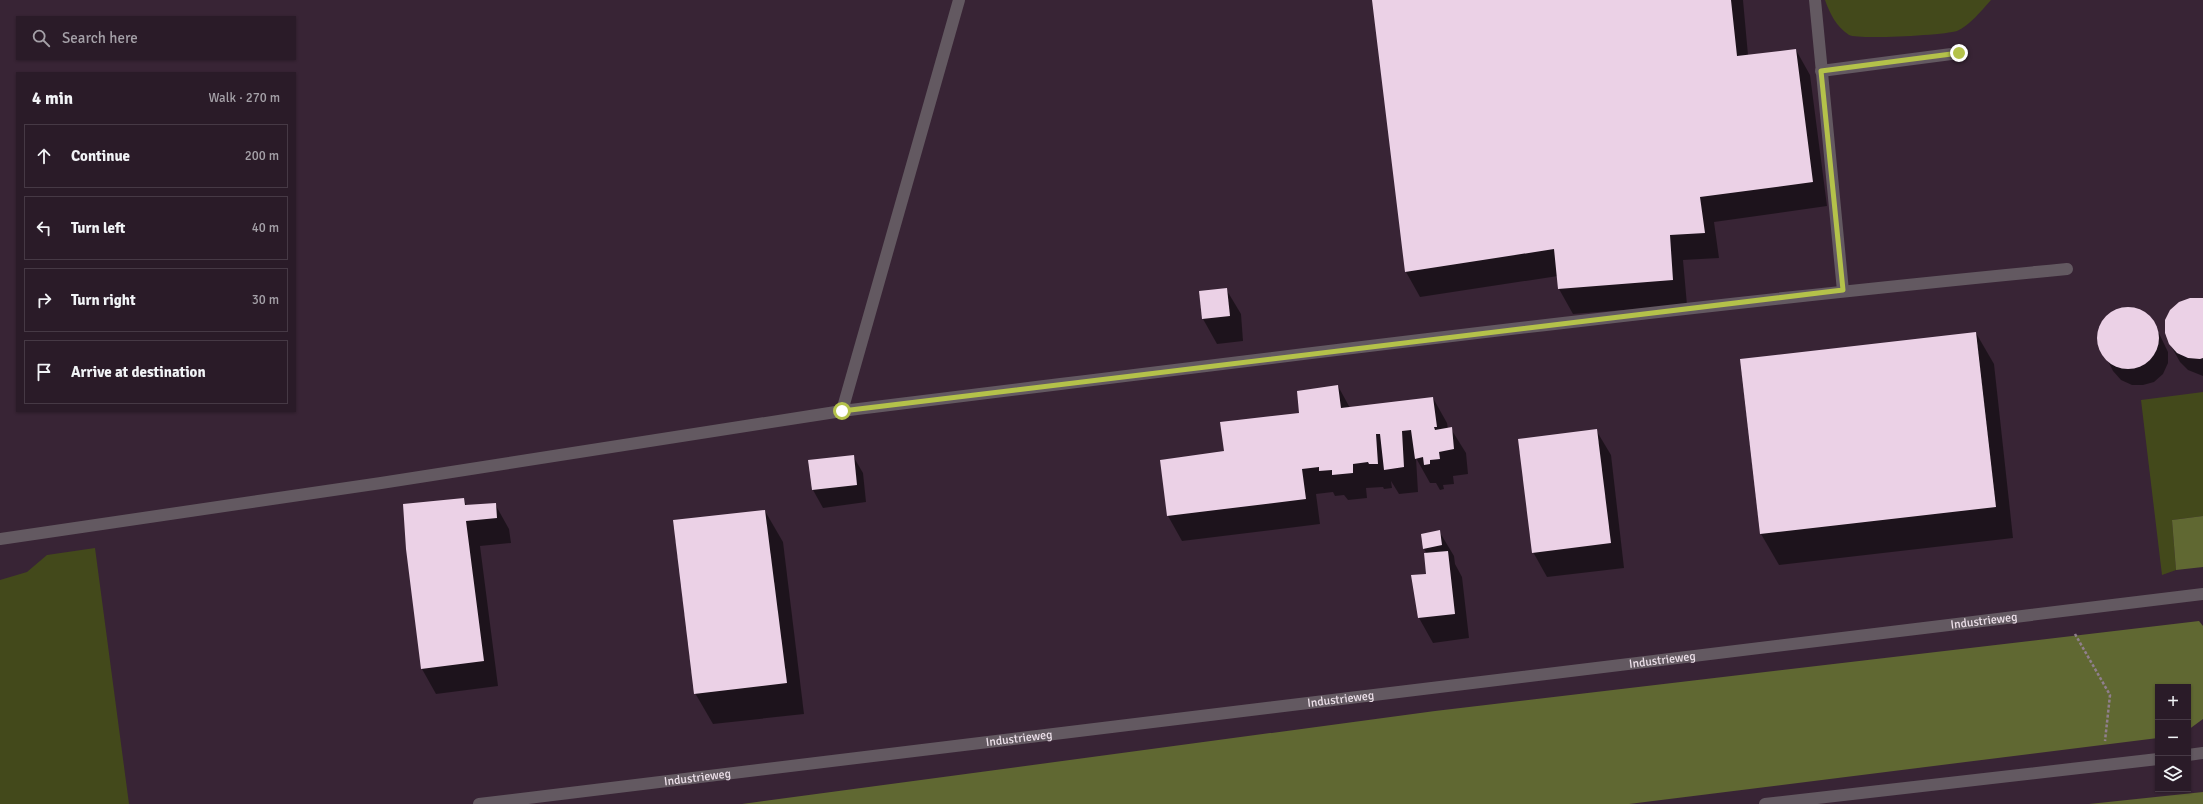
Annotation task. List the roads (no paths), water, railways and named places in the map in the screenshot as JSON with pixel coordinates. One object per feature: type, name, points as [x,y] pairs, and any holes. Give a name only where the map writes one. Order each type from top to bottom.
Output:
[{"type":"street","points":[[842,411],[959,0]]},
{"type":"street","points":[[1815,0],[1843,290]]},
{"type":"street","points":[[1821,71],[1959,53]]},
{"type":"street","points":[[0,539],[381,483],[842,411],[1843,290],[2067,269]]},
{"type":"street","name":"Industrieweg","points":[[479,804],[2203,594]]},
{"type":"street","points":[[2191,755],[2203,753]]},
{"type":"street","points":[[1765,804],[2155,759]]}]
